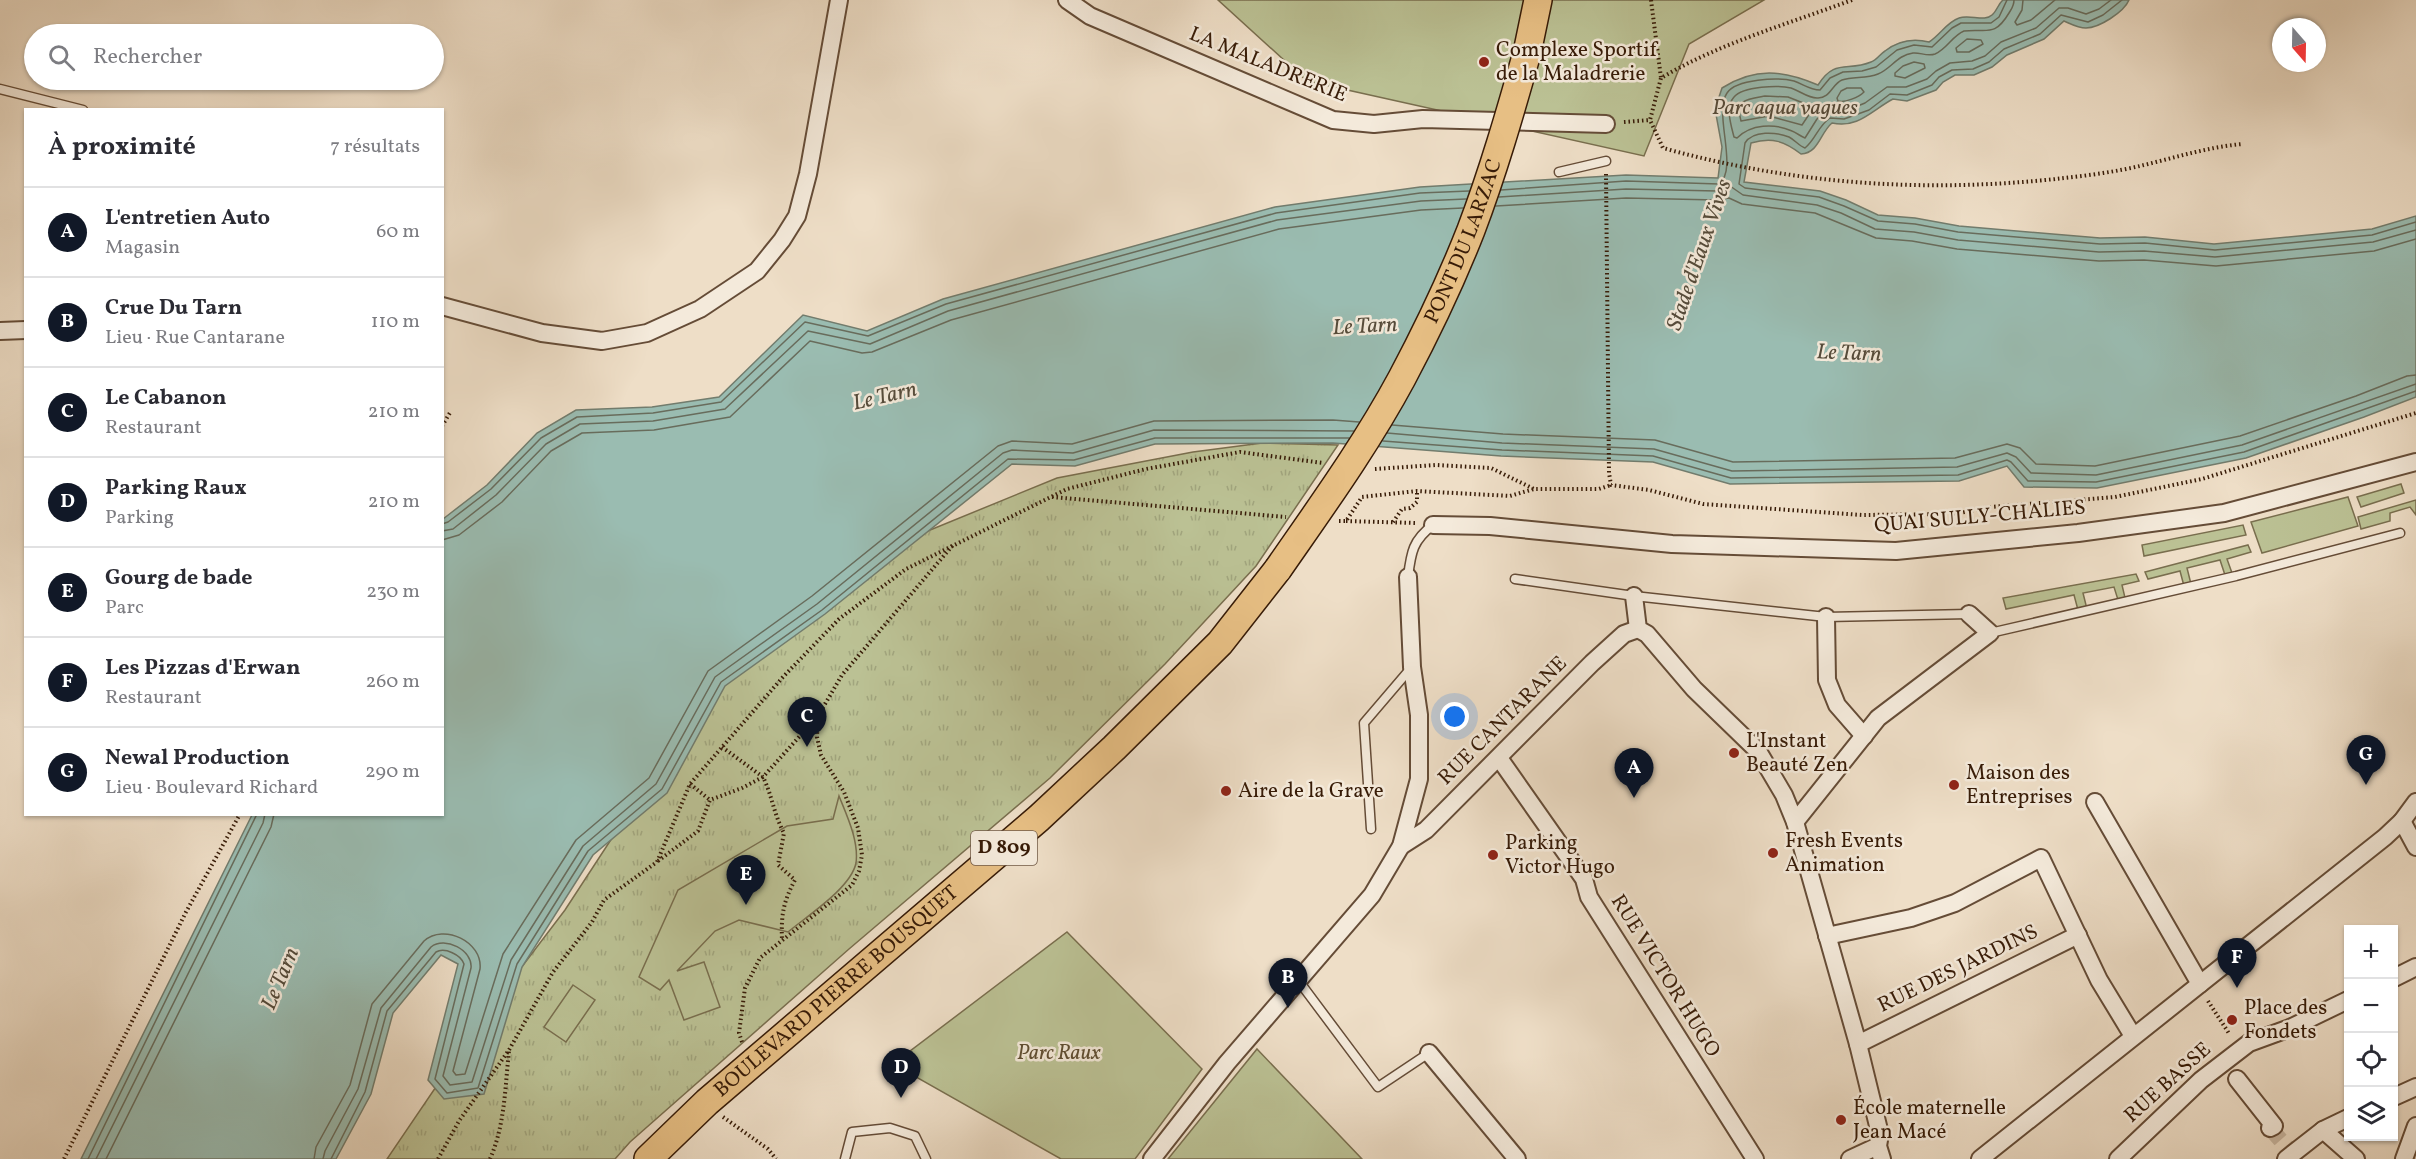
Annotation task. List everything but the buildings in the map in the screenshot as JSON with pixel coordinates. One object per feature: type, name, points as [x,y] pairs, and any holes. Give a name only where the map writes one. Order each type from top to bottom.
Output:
[{"type":"main road","name":"PONT DU LARZAC","points":[[1278,569],[1353,458],[1401,380],[1438,306],[1471,231],[1502,142],[1527,53],[1538,0]]},
{"type":"main road","name":"BOULEVARD PIERRE BOUSQUET","points":[[648,1159],[707,1102],[1039,818],[1114,748],[1220,643],[1278,569]]},
{"type":"street","points":[[444,307],[542,333],[602,341],[647,333],[700,309],[757,271],[782,240],[797,216],[808,174],[839,0]]},
{"type":"street","name":"LA MALADRERIE","points":[[1067,0],[1090,16],[1333,120],[1374,124],[1423,119],[1606,124]]},
{"type":"street","points":[[0,331],[24,330]]},
{"type":"street","name":"QUAI SULLY-CHALIES","points":[[1433,525],[1490,526],[1672,544],[1896,551],[2078,533],[2224,513],[2416,462]]},
{"type":"street","name":"RUE CANTARANE","points":[[1152,1159],[1227,1064],[1372,895],[1401,846],[1419,779],[1419,715],[1412,667],[1408,577]]},
{"type":"street","points":[[1634,596],[1638,629],[1647,634],[1694,689],[1758,751],[1784,795],[1795,822],[1858,1044],[1880,1134],[1880,1153],[1850,1159]]},
{"type":"street","points":[[1795,822],[1878,718],[1990,633],[1969,614]]},
{"type":"street","points":[[1826,617],[1827,680],[1837,705],[1864,736]]},
{"type":"street","name":"RUE CANTARANE","points":[[1401,846],[1426,830],[1592,663],[1624,634],[1638,629]]},
{"type":"street","name":"RUE VICTOR HUGO","points":[[1499,758],[1584,879],[1589,897],[1755,1159]]},
{"type":"street","points":[[2095,802],[2200,984]]},
{"type":"street","points":[[1980,1159],[2385,837],[2402,821],[2416,802]]},
{"type":"street","points":[[2402,821],[2416,847]]},
{"type":"street","points":[[1827,936],[1911,918],[1955,903],[2041,858],[2099,980],[2133,1036]]},
{"type":"street","name":"RUE DES JARDINS","points":[[1858,1044],[2078,935]]},
{"type":"street","points":[[2398,976],[2416,967]]},
{"type":"street","name":"RUE BASSE","points":[[2118,1159],[2201,1080],[2249,1042],[2290,1028],[2344,1002]]},
{"type":"street","points":[[1429,1053],[1517,1159]]},
{"type":"street","points":[[2237,1079],[2274,1126],[2271,1128]]},
{"type":"street","points":[[2398,1095],[2416,1087]]},
{"type":"street","points":[[2286,1159],[2323,1130],[2344,1120]]},
{"type":"street","points":[[2404,1159],[2416,1126]]},
{"type":"street","points":[[2323,1130],[2356,1159]]},
{"type":"lane","points":[[0,88],[75,108]]},
{"type":"lane","points":[[1559,172],[1606,161]]},
{"type":"lane","points":[[1408,577],[1410,555],[1419,536],[1433,525]]},
{"type":"lane","points":[[1990,633],[2236,576],[2400,533]]},
{"type":"lane","points":[[1515,579],[1634,596],[1826,617],[1969,614]]},
{"type":"lane","points":[[1371,829],[1364,723],[1412,667]]},
{"type":"lane","points":[[1298,979],[1378,1086],[1429,1053]]},
{"type":"lane","points":[[845,1159],[852,1132],[890,1128],[915,1136],[926,1159]]},
{"type":"path","points":[[1651,0],[1661,78],[1650,120],[1663,148],[1718,164],[1843,183],[1953,186],[2066,177],[2141,166],[2220,146],[2242,144]]},
{"type":"path","points":[[1661,78],[1678,68],[1734,44],[1852,0]]},
{"type":"path","points":[[1606,124],[1650,120]]},
{"type":"path","points":[[1606,179],[1609,473],[1611,485],[1649,490],[1703,504],[1862,515],[1954,514],[1990,507],[2115,497],[2202,479],[2416,413]]},
{"type":"path","points":[[444,423],[451,411]]},
{"type":"path","points":[[657,862],[690,784],[783,677],[839,619],[906,569],[1067,489],[1146,469],[1240,452],[1328,464]]},
{"type":"path","points":[[1371,470],[1436,465],[1491,468],[1534,489]]},
{"type":"path","points":[[1393,522],[1402,508],[1410,508],[1417,502],[1418,491]]},
{"type":"path","points":[[1346,521],[1433,525]]},
{"type":"path","points":[[438,1159],[459,1121],[509,1050],[553,972],[592,922],[604,900],[698,831],[710,800],[763,777],[818,716],[842,675],[956,543]]},
{"type":"path","points":[[744,1050],[739,1033],[746,988],[760,958],[852,885],[859,871],[862,855],[858,828],[844,792],[821,755],[817,736],[818,716]]},
{"type":"path","points":[[723,747],[763,777],[784,833],[778,865],[795,880],[785,899],[782,940]]},
{"type":"path","points":[[690,784],[710,800]]},
{"type":"path","points":[[64,1159],[186,912],[239,816]]},
{"type":"path","points":[[2200,984],[2209,1004],[2231,1037],[2249,1042]]},
{"type":"path","points":[[490,1159],[496,1146],[503,1116],[509,1050]]},
{"type":"path","points":[[733,1124],[768,1149],[776,1159]]},
{"type":"green space","name":"Complexe Sportif de la Maladrerie","points":[[1218,0],[1764,0],[1689,44],[1644,156],[1307,81]]},
{"type":"green space","points":[[1262,443],[1338,445],[1256,566],[1165,664],[1050,778],[849,949],[630,1142],[615,1159],[387,1159],[480,1022],[565,910],[629,812],[735,662],[896,544],[1057,478],[1193,452]]},
{"type":"green space","points":[[2401,484],[2404,493],[2361,507],[2357,497]]},
{"type":"green space","points":[[2348,497],[2358,526],[2262,553],[2251,522]]},
{"type":"green space","points":[[2416,500],[2416,515],[2410,507],[2390,513],[2390,521],[2361,529],[2358,517]]},
{"type":"green space","points":[[2243,525],[2246,535],[2144,556],[2142,545]]},
{"type":"green space","points":[[2248,545],[2251,552],[2227,559],[2232,573],[2225,575],[2220,560],[2187,568],[2191,584],[2184,586],[2180,571],[2148,579],[2145,572]]},
{"type":"green space","points":[[2136,574],[2139,581],[2122,585],[2126,602],[2119,603],[2114,587],[2083,593],[2087,609],[2078,610],[2074,595],[2006,609],[2003,598]]},
{"type":"green space","points":[[839,796],[856,846],[856,863],[846,882],[827,901],[788,932],[739,920],[715,931],[677,971],[704,962],[720,1007],[684,1020],[669,980],[660,990],[639,977],[678,890],[787,826],[833,819]]},
{"type":"green space","name":"Parc Raux","points":[[1067,932],[1202,1069],[1135,1159],[1061,1159],[893,1064]]},
{"type":"green space","points":[[573,985],[595,1000],[566,1042],[544,1027]]},
{"type":"green space","points":[[1257,1049],[1362,1159],[1168,1159]]},
{"type":"water","points":[[2003,0],[2129,0],[2117,14],[2098,25],[2083,28],[2064,21],[2044,39],[2007,55],[1992,67],[1974,75],[1955,75],[1943,82],[1936,90],[1907,101],[1893,99],[1857,121],[1832,123],[1816,146],[1807,153],[1801,154],[1778,141],[1765,140],[1751,143],[1744,182],[1820,191],[1878,215],[1915,218],[1959,226],[2100,238],[2145,237],[2214,244],[2372,229],[2416,216],[2416,397],[2246,458],[2097,488],[2024,487],[2007,466],[1959,481],[1730,484],[1653,462],[1501,456],[1333,443],[1155,444],[1075,466],[1012,464],[825,614],[725,686],[667,793],[593,855],[522,967],[484,1094],[444,1099],[428,1080],[458,964],[441,955],[393,1013],[371,1094],[336,1159],[81,1159],[252,816],[444,816],[444,518],[487,485],[537,433],[576,410],[652,407],[719,397],[803,315],[867,331],[943,299],[1275,207],[1420,187],[1626,175],[1718,178],[1722,147],[1715,109],[1722,88],[1746,77],[1769,73],[1793,76],[1818,85],[1830,71],[1871,62],[1890,47],[1901,42],[1917,40],[1929,42],[1951,22],[1959,18],[1989,17]]},
{"type":"tunnel","points":[[2270,1128],[2293,1154]]},
{"type":"place","name":"Complexe Sportif de la Maladrerie","points":[[1484,62]]},
{"type":"place","name":"Le Cabanon","points":[[807,747]]},
{"type":"place","name":"L'Instant Beauté Zen","points":[[1734,753]]},
{"type":"place","name":"Maison des Entreprises","points":[[1954,785]]},
{"type":"place","name":"Newal Production","points":[[2366,785]]},
{"type":"place","name":"Aire de la Grave","points":[[1226,791]]},
{"type":"place","name":"L'entretien Auto","points":[[1634,798]]},
{"type":"place","name":"Fresh Events Animation","points":[[1773,853]]},
{"type":"place","name":"Parking Victor Hugo","points":[[1493,855]]},
{"type":"place","name":"Gourg de bade","points":[[746,905]]},
{"type":"place","name":"Les Pizzas d'Erwan","points":[[2237,988]]},
{"type":"place","name":"Crue Du Tarn","points":[[1288,1008]]},
{"type":"place","name":"Place des Fondets","points":[[2232,1020]]},
{"type":"place","name":"Parking Raux","points":[[901,1098]]},
{"type":"place","name":"École maternelle Jean Macé","points":[[1841,1120]]},
{"type":"water label","name":"Parc aqua vagues","points":[[1785,108]]},
{"type":"water label","name":"Stade d'Eaux Vives","points":[[1700,255]]},
{"type":"water label","name":"Le Tarn","points":[[1365,327]]},
{"type":"water label","name":"Le Tarn","points":[[1849,354]]},
{"type":"water label","name":"Le Tarn","points":[[885,397]]},
{"type":"water label","name":"Le Tarn","points":[[281,979]]}]
